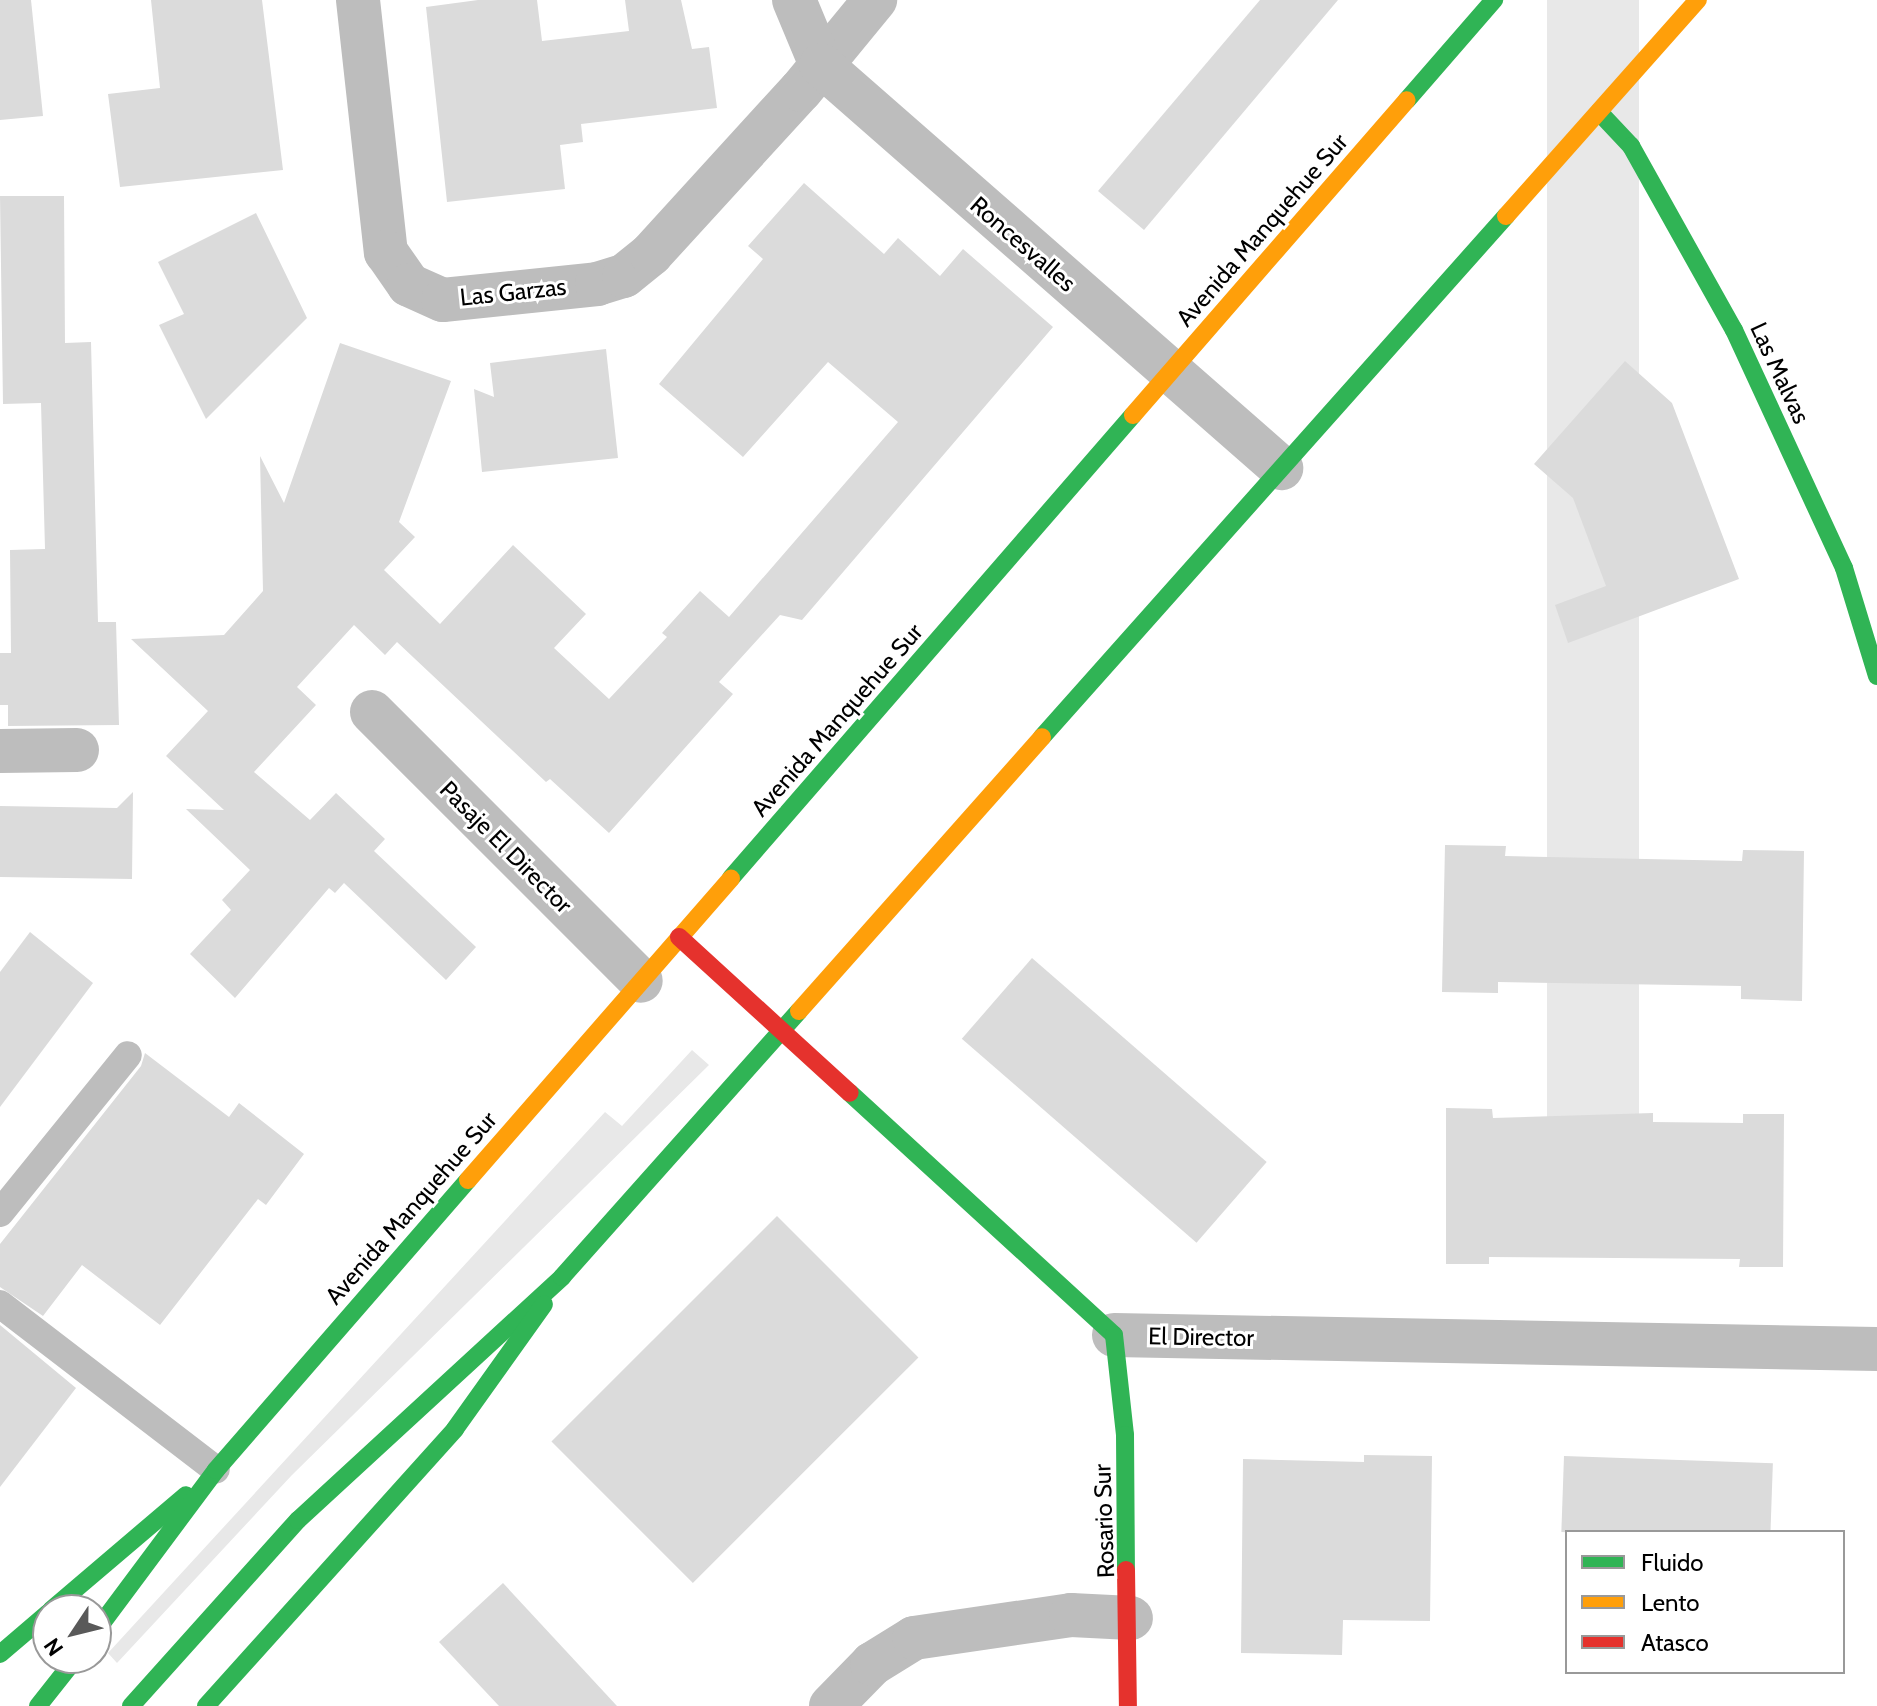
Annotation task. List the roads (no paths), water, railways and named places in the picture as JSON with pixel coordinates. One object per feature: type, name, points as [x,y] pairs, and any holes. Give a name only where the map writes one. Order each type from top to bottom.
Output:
[{"type":"main road","name":"Avenida Manquehue Sur","points":[[112,1610],[216,1470],[1494,0]]},
{"type":"main road","points":[[131,1706],[308,1510],[562,1277],[1698,0]]},
{"type":"main road","name":"Las Malvas","points":[[1599,112],[1631,146],[1734,330],[1844,568],[1877,676]]},
{"type":"main road","name":"El Director","points":[[679,937],[1114,1335]]},
{"type":"main road","points":[[206,1706],[455,1429],[562,1277]]},
{"type":"main road","name":"Rosario Sur","points":[[1114,1335],[1125,1435],[1131,1618],[1128,1706]]},
{"type":"main road","name":"Avenida Manquehue Sur","points":[[70,1594],[216,1470]]},
{"type":"main road","name":"Avenida Manquehue Sur","points":[[0,1654],[32,1626]]},
{"type":"main road","points":[[38,1706],[63,1674]]},
{"type":"street","name":"Las Garzas","points":[[358,0],[386,252],[409,285],[443,300],[597,284],[624,276],[651,254],[821,65],[875,0]]},
{"type":"street","name":"Roncesvalles","points":[[794,0],[821,65],[1281,468]]},
{"type":"street","name":"Pasaje El Director","points":[[372,712],[641,981]]},
{"type":"street","points":[[0,751],[77,750]]},
{"type":"street","name":"El Director","points":[[1114,1335],[1877,1349]]},
{"type":"street","points":[[831,1706],[872,1664],[914,1638],[1071,1615],[1131,1618]]},
{"type":"lane","points":[[0,1213],[128,1055]]},
{"type":"lane","points":[[0,1304],[216,1470]]}]
